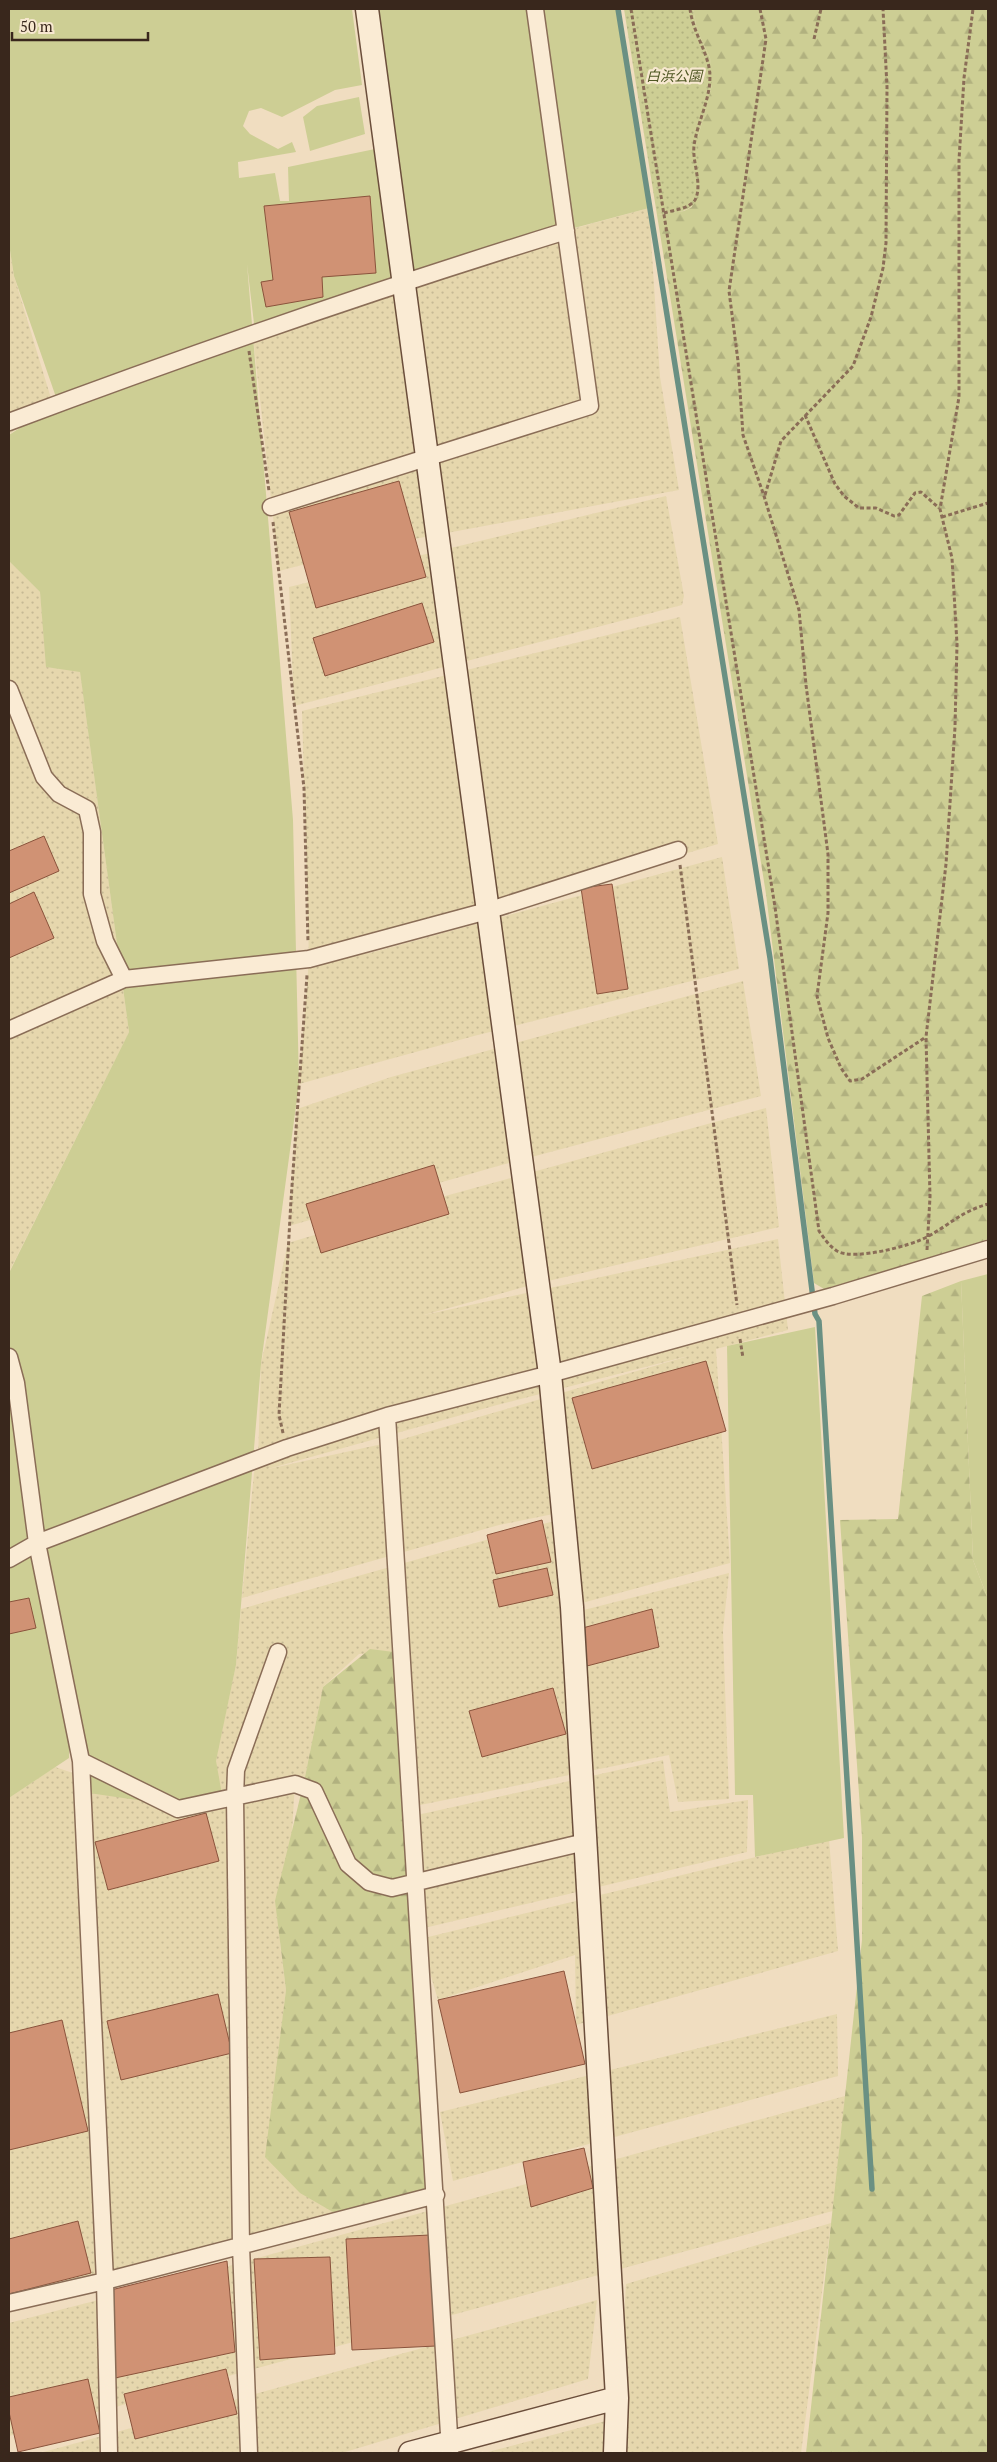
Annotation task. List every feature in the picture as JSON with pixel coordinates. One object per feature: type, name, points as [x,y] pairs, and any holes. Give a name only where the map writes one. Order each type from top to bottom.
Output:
[{"type":"street","points":[[367,9],[550,1374],[572,1607],[617,2398],[615,2453]]},
{"type":"street","points":[[271,507],[590,406],[535,9]]},
{"type":"street","points":[[9,422],[172,360],[403,282],[566,230]]},
{"type":"street","points":[[9,689],[44,777],[59,794],[87,809],[92,832],[92,894],[105,941],[124,979]]},
{"type":"street","points":[[9,1030],[124,979],[308,959],[487,911],[678,850]]},
{"type":"street","points":[[9,1558],[37,1543],[287,1448],[387,1416],[550,1374],[988,1250]]},
{"type":"street","points":[[9,1357],[16,1383],[37,1543],[81,1761],[105,2281],[109,2453]]},
{"type":"street","points":[[387,1416],[417,1882],[450,2448]]},
{"type":"street","points":[[249,2453],[241,2246],[236,1770],[278,1652]]},
{"type":"street","points":[[81,1761],[178,1809],[295,1784],[314,1791],[348,1864],[369,1882],[392,1888],[585,1842]]},
{"type":"street","points":[[9,2303],[105,2281],[436,2195]]},
{"type":"street","points":[[410,2453],[450,2448],[617,2398]]},
{"type":"path","points":[[630,9],[775,907],[819,1231],[827,1243],[838,1251],[851,1255],[909,1245],[928,1237],[968,1210],[988,1204]]},
{"type":"path","points":[[664,213],[685,208],[694,202],[697,194],[693,148],[709,88],[710,76],[709,66],[692,21],[690,9]]},
{"type":"path","points":[[760,9],[766,39],[738,214],[729,291],[738,361],[743,435],[799,610],[806,685],[828,854],[828,914],[817,996],[828,1038],[841,1068],[850,1081],[862,1079],[926,1037]]},
{"type":"path","points":[[814,39],[821,9]]},
{"type":"path","points":[[764,496],[781,441],[852,366],[868,325],[883,268],[886,243],[887,87],[884,9]]},
{"type":"path","points":[[926,1268],[930,1197],[926,1037],[946,864],[955,727],[957,644],[952,558],[940,509],[958,397],[959,160],[964,78],[973,9]]},
{"type":"path","points":[[246,335],[271,507],[304,788],[308,959],[291,1200],[279,1415],[287,1448]]},
{"type":"path","points":[[805,415],[835,484],[844,496],[859,508],[876,508],[894,516],[899,515],[915,493],[920,492],[940,509]]},
{"type":"path","points":[[942,516],[988,502]]},
{"type":"path","points":[[678,850],[737,1308]]},
{"type":"path","points":[[740,1336],[743,1358]]},
{"type":"shaded area","points":[[649,208],[660,377],[679,490],[371,547],[279,571],[253,336],[558,233]]},
{"type":"shaded area","points":[[9,244],[14,276],[53,405],[9,434]]},
{"type":"shaded area","points":[[666,496],[684,596],[682,605],[294,706],[289,587]]},
{"type":"shaded area","points":[[9,561],[40,592],[47,667],[80,671],[129,1032],[9,1272]]},
{"type":"shaded area","points":[[680,617],[718,844],[471,917],[313,958],[370,953],[722,857],[739,969],[474,1036],[299,1084],[309,959],[302,711]]},
{"type":"shaded area","points":[[743,981],[761,1096],[498,1166],[289,1226],[297,1109],[391,1077]]},
{"type":"shaded area","points":[[766,1108],[779,1227],[531,1285],[424,1315],[778,1239],[788,1330],[716,1349],[730,1563],[582,1603],[563,1512],[499,1525],[242,1598],[254,1473],[258,1459],[261,1364],[288,1243],[427,1201]],"holes":[[[692,1355],[396,1441],[268,1469],[497,1405]]]},
{"type":"shaded area","points":[[554,1521],[572,1613],[729,1573],[723,1631],[729,1799],[678,1802],[669,1755],[420,1805],[402,1653],[359,1654],[323,1687],[305,1777],[220,1794],[214,1768],[236,1665],[241,1609]]},
{"type":"shaded area","points":[[663,1760],[670,1812],[748,1800],[747,1852],[420,1929],[413,1816]]},
{"type":"shaded area","points":[[55,1767],[166,1804],[295,1784],[290,1863],[280,1943],[286,1990],[278,2060],[345,2219],[9,2301],[9,1798]]},
{"type":"shaded area","points":[[829,1839],[838,1951],[576,2025],[575,1955],[438,2000],[420,1939]]},
{"type":"shaded area","points":[[837,2014],[838,2076],[453,2181],[440,2112]]},
{"type":"shaded area","points":[[845,2096],[873,2200],[9,2436],[9,2323],[203,2273]]},
{"type":"shaded area","points":[[831,2223],[801,2453],[616,2453],[626,2284]]},
{"type":"shaded area","points":[[597,2300],[588,2379],[342,2453],[40,2453]]},
{"type":"shaded area","points":[[609,2420],[613,2453],[484,2453]]},
{"type":"green space","points":[[9,9],[352,9],[362,85],[335,90],[282,117],[261,108],[249,111],[243,126],[250,134],[278,149],[292,142],[296,152],[238,162],[239,178],[275,173],[280,201],[289,201],[288,167],[375,149],[395,282],[255,332],[247,264],[293,820],[299,1084],[261,1364],[236,1665],[216,1761],[223,1800],[192,1808],[82,1792],[81,1761],[44,1534],[9,1550],[9,1273],[129,1032],[80,672],[46,667],[40,592],[9,561],[9,435],[58,403],[14,276],[9,244]]},
{"type":"green space","points":[[374,9],[617,9],[634,102],[649,208],[413,271]]},
{"type":"green space","name":"白浜公園","points":[[624,9],[693,9],[697,30],[710,58],[712,85],[698,137],[700,194],[693,205],[683,211],[657,215]]},
{"type":"green space","points":[[693,9],[988,9],[988,1239],[936,1258],[824,1289],[814,1283],[766,894],[657,215],[684,211],[692,207],[698,137],[712,85],[710,58],[697,30]]},
{"type":"green space","points":[[359,97],[365,134],[310,151],[303,117],[317,106]]},
{"type":"green space","points":[[988,1274],[988,1599],[973,1560],[961,1281]]},
{"type":"green space","points":[[961,1281],[973,1560],[988,1599],[988,2453],[806,2453],[862,1940],[862,1837],[840,1520],[898,1519],[922,1296]]},
{"type":"green space","points":[[815,1327],[844,1838],[755,1857],[753,1795],[735,1795],[727,1346]]},
{"type":"green space","points":[[39,1551],[70,1708],[69,1758],[9,1798],[9,1568]]},
{"type":"green space","points":[[370,1649],[402,1653],[426,2193],[345,2219],[300,2193],[265,2157],[286,1990],[275,1901],[305,1777],[323,1687]]},
{"type":"building","points":[[370,196],[376,273],[322,277],[323,297],[266,307],[261,282],[273,280],[264,206]]},
{"type":"building","points":[[399,481],[426,577],[316,608],[289,512]]},
{"type":"building","points":[[422,603],[434,642],[325,676],[313,638]]},
{"type":"building","points":[[44,836],[59,871],[9,893],[9,851]]},
{"type":"building","points":[[612,884],[628,989],[597,994],[581,888]]},
{"type":"building","points":[[34,892],[54,938],[9,958],[9,904]]},
{"type":"building","points":[[434,1165],[449,1214],[321,1253],[306,1204]]},
{"type":"building","points":[[706,1361],[726,1431],[592,1469],[572,1398]]},
{"type":"building","points":[[542,1520],[551,1562],[496,1574],[487,1535]]},
{"type":"building","points":[[547,1568],[553,1595],[499,1607],[493,1580]]},
{"type":"building","points":[[29,1598],[36,1628],[9,1634],[9,1602]]},
{"type":"building","points":[[652,1609],[659,1647],[587,1666],[579,1629]]},
{"type":"building","points":[[553,1688],[566,1734],[482,1757],[469,1711]]},
{"type":"building","points":[[206,1813],[219,1861],[108,1890],[95,1842]]},
{"type":"building","points":[[564,1971],[585,2064],[460,2093],[438,2000]]},
{"type":"building","points":[[218,1994],[232,2053],[121,2080],[107,2021]]},
{"type":"building","points":[[62,2020],[88,2131],[9,2150],[9,2033]]},
{"type":"building","points":[[584,2148],[593,2188],[531,2207],[523,2162]]},
{"type":"building","points":[[78,2221],[91,2273],[9,2294],[9,2239]]},
{"type":"building","points":[[430,2235],[436,2346],[352,2350],[346,2239]]},
{"type":"building","points":[[330,2257],[335,2354],[260,2360],[254,2259]]},
{"type":"building","points":[[227,2261],[235,2352],[115,2378],[111,2290]]},
{"type":"building","points":[[226,2369],[237,2414],[135,2439],[124,2394]]},
{"type":"building","points":[[88,2379],[100,2433],[18,2452],[9,2412],[9,2397]]},
{"type":"waterway","points":[[618,9],[770,958],[815,1314],[819,1321],[872,2189]]}]
